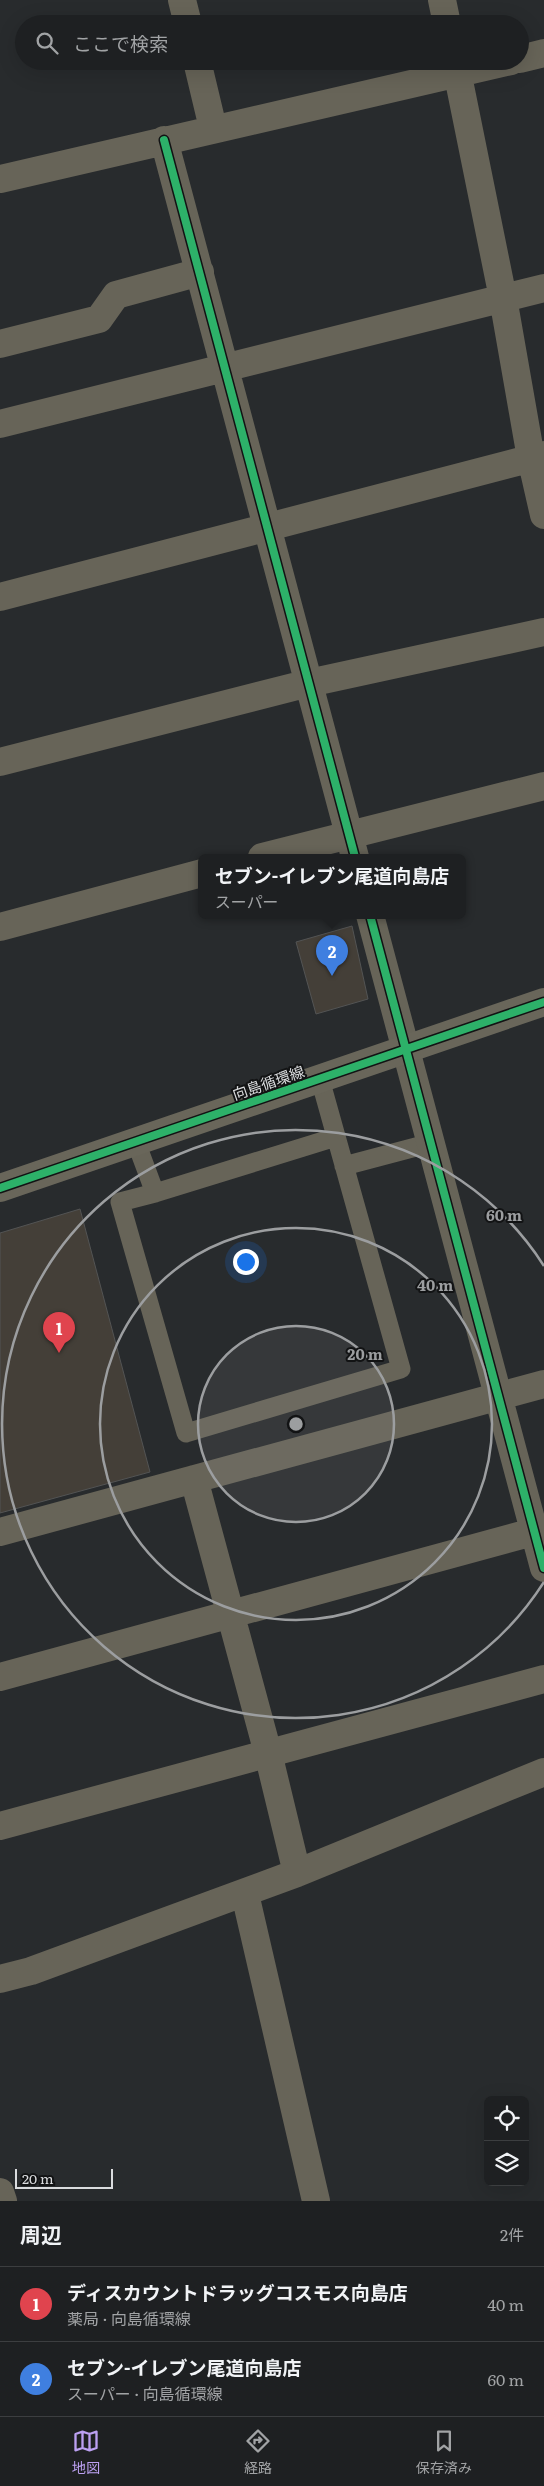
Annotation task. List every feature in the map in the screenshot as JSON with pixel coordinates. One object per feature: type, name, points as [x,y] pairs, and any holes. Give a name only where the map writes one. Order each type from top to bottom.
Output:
[{"type":"main road","name":"向島循環線","points":[[0,1188],[544,1002]]},
{"type":"street","points":[[182,0],[186,15]]},
{"type":"street","points":[[442,0],[445,15]]},
{"type":"street","points":[[529,57],[544,53]]},
{"type":"street","points":[[199,70],[213,128]]},
{"type":"street","points":[[0,178],[449,70]]},
{"type":"street","points":[[457,70],[537,456],[544,516]]},
{"type":"street","points":[[164,140],[352,846]]},
{"type":"street","points":[[0,344],[99,319],[116,295],[200,272]]},
{"type":"street","points":[[0,424],[544,288]]},
{"type":"street","points":[[0,597],[537,456]]},
{"type":"street","points":[[0,762],[309,683],[544,632]]},
{"type":"street","points":[[287,854],[352,846],[544,786]]},
{"type":"street","points":[[0,927],[198,874]]},
{"type":"street","points":[[371,919],[498,1396],[539,1530],[544,1568]]},
{"type":"street","points":[[0,1532],[544,1384]]},
{"type":"street","points":[[194,1479],[268,1753],[297,1874]]},
{"type":"street","points":[[0,1677],[539,1530]]},
{"type":"street","points":[[0,1826],[544,1679]]},
{"type":"street","points":[[0,1978],[31,1971],[245,1894],[544,1772]]},
{"type":"street","points":[[245,1894],[316,2201]]},
{"type":"street","points":[[0,2192],[2,2201]]},
{"type":"lane","points":[[320,1079],[401,1369],[186,1433],[120,1202],[336,1137]]},
{"type":"lane","points":[[136,1142],[155,1193]]},
{"type":"lane","points":[[344,1166],[431,1143]]},
{"type":"building","points":[[352,926],[368,999],[316,1014],[296,942]]},
{"type":"building","points":[[80,1209],[150,1472],[0,1513],[0,1233]]},
{"type":"cycle path","points":[[164,140],[354,854]]},
{"type":"cycle path","points":[[371,919],[544,1568]]},
{"type":"cycle path","points":[[0,1188],[544,1002]]},
{"type":"place","name":"セブン-イレブン尾道向島店","points":[[332,976]]},
{"type":"place","name":"ディスカウントドラッグコスモス向島店","points":[[59,1353]]}]
